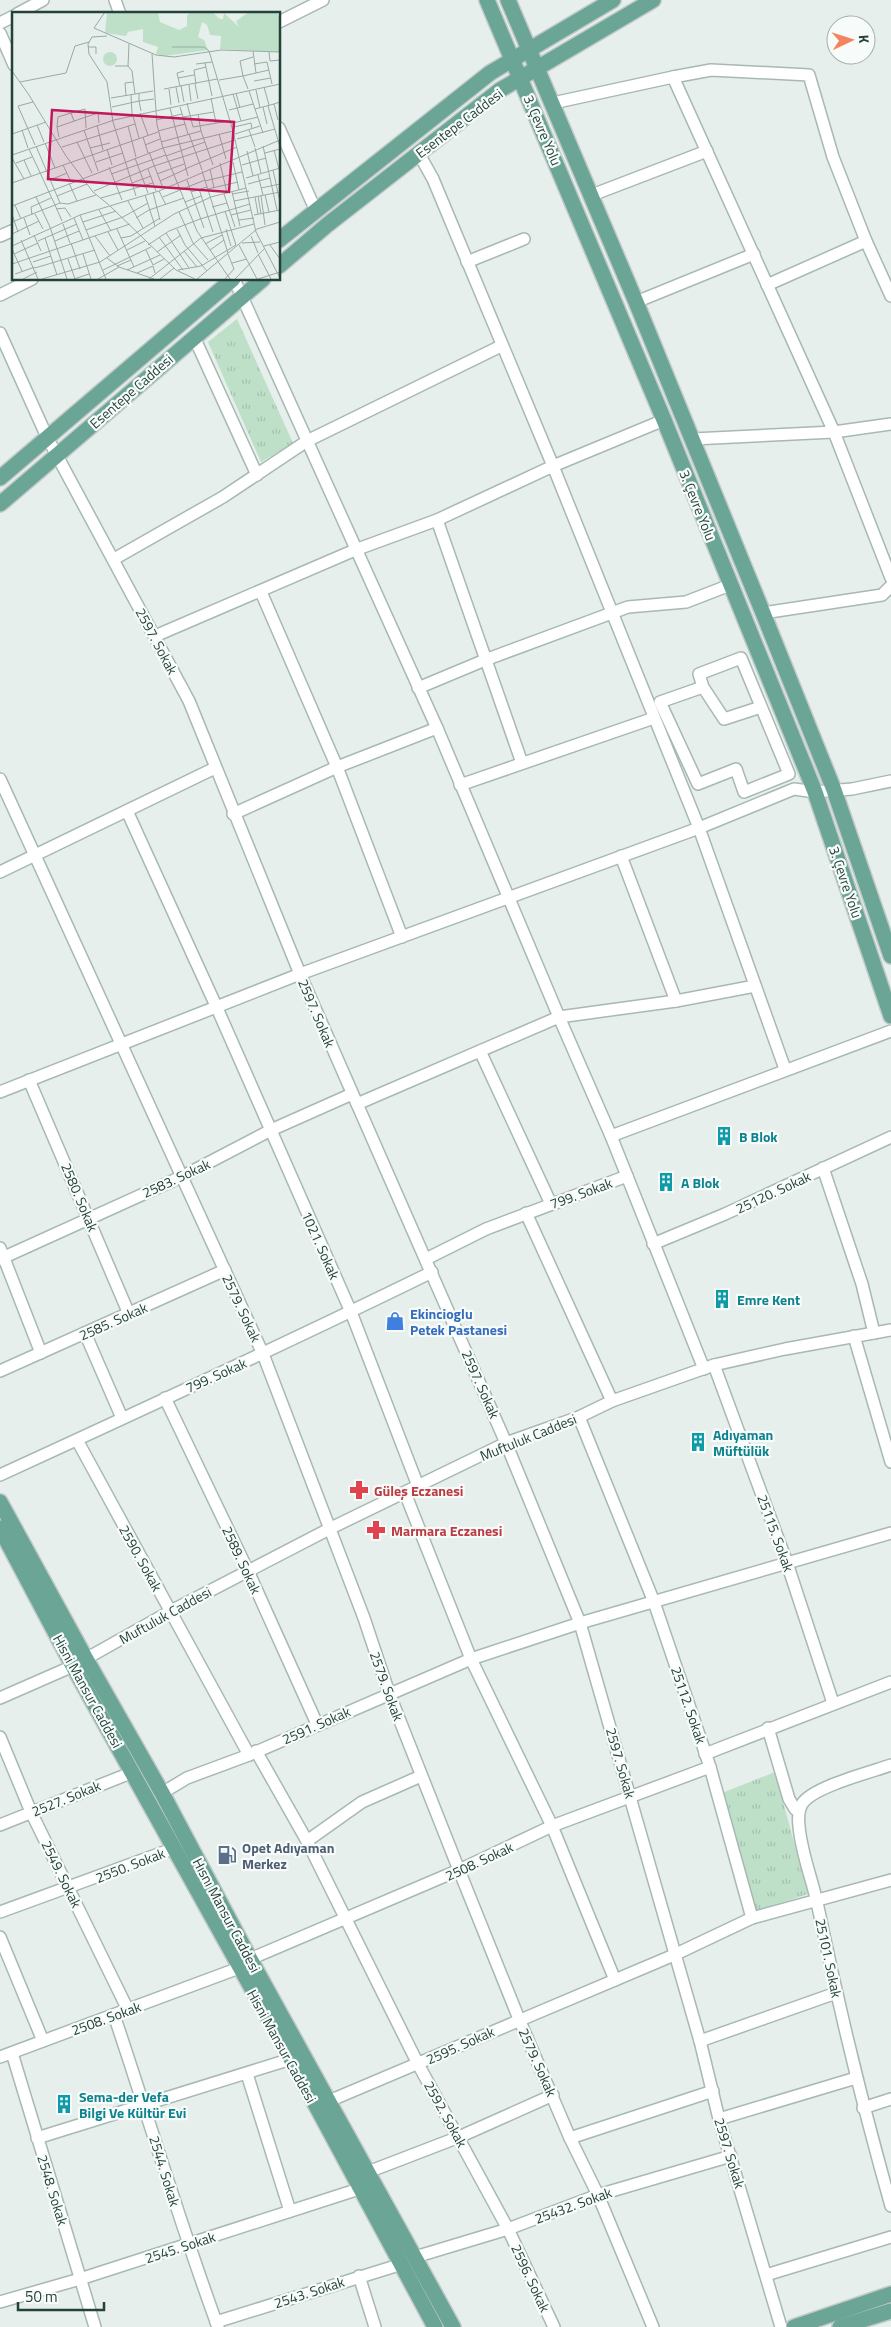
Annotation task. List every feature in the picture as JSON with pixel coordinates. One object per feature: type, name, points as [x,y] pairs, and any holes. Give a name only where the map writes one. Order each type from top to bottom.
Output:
[{"type":"main road","name":"3. Çevre Yolu","points":[[487,0],[664,420],[815,792],[891,1016]]},
{"type":"main road","name":"3. Çevre Yolu","points":[[508,0],[592,195],[834,790],[885,919],[891,956]]},
{"type":"main road","name":"Esentepe Caddesi","points":[[280,239],[315,209],[490,73],[613,0]]},
{"type":"main road","name":"Esentepe Caddesi","points":[[280,265],[327,224],[500,90],[653,0]]},
{"type":"main road","name":"Esentepe Caddesi","points":[[0,478],[232,280]]},
{"type":"main road","name":"Esentepe Caddesi","points":[[0,504],[262,280]]},
{"type":"main road","name":"Hısnı Mansur Caddesi","points":[[0,1502],[80,1663],[162,1793],[244,1964],[329,2101],[368,2172],[408,2260],[453,2327]]},
{"type":"main road","name":"Hisni Mansur Caddesi","points":[[0,1528],[80,1663],[133,1772],[175,1848],[244,1964],[291,2060],[358,2188],[408,2260],[435,2327]]},
{"type":"main road","points":[[794,2327],[891,2294]]},
{"type":"main road","points":[[840,2327],[890,2314]]},
{"type":"street","points":[[21,12],[43,0]]},
{"type":"street","points":[[115,0],[119,12]]},
{"type":"street","points":[[280,22],[323,0]]},
{"type":"street","points":[[0,23],[12,17]]},
{"type":"street","points":[[0,34],[12,61]]},
{"type":"street","points":[[553,103],[711,70],[809,74],[833,157],[866,241],[891,296]]},
{"type":"street","points":[[673,77],[834,432],[891,587],[882,594],[763,613]]},
{"type":"street","points":[[280,130],[315,209]]},
{"type":"street","points":[[592,195],[707,151]]},
{"type":"street","points":[[419,154],[434,179],[501,346],[553,466],[699,828],[784,1069]]},
{"type":"street","points":[[0,236],[12,231]]},
{"type":"street","points":[[468,262],[524,239]]},
{"type":"street","points":[[767,285],[866,241]]},
{"type":"street","points":[[636,302],[754,254]]},
{"type":"street","points":[[0,295],[30,280]]},
{"type":"street","name":"25115. Sokak","points":[[234,280],[437,728],[611,1136],[653,1244],[709,1367],[787,1563],[833,1704]]},
{"type":"street","name":"2597. Sokak","points":[[0,333],[47,437],[58,454],[189,701],[233,814],[300,974],[506,1443],[580,1623],[700,2041],[718,2118],[782,2327]]},
{"type":"street","points":[[194,337],[257,475]]},
{"type":"street","points":[[114,559],[224,497],[308,442],[501,346]]},
{"type":"street","points":[[155,636],[355,550],[437,520],[553,466],[664,420]]},
{"type":"street","points":[[693,440],[834,432],[891,424]]},
{"type":"street","points":[[437,520],[522,763]]},
{"type":"street","points":[[418,688],[485,660],[612,612],[639,605],[686,602],[730,585]]},
{"type":"street","points":[[261,592],[338,767],[402,937]]},
{"type":"street","points":[[703,687],[660,702],[698,784],[736,769],[744,792],[789,774],[741,658],[699,674],[703,687],[724,720],[761,707]]},
{"type":"street","points":[[460,785],[654,718]]},
{"type":"street","points":[[233,814],[338,767],[437,728]]},
{"type":"street","points":[[672,763],[685,758]]},
{"type":"street","points":[[0,872],[215,768]]},
{"type":"street","name":"2579. Sokak","points":[[0,780],[263,1354],[331,1528],[364,1618],[388,1693],[421,1776],[519,2019],[570,2138],[598,2195],[653,2327]]},
{"type":"street","points":[[0,1092],[300,974],[699,828],[794,789],[815,792],[852,789],[891,781]]},
{"type":"street","name":"1021. Sokak","points":[[127,811],[217,1008],[351,1312],[418,1486]]},
{"type":"street","points":[[621,856],[676,1001]]},
{"type":"street","name":"2583. Sokak","points":[[1,1255],[183,1176],[271,1130],[480,1051],[559,1017],[676,1001],[755,986]]},
{"type":"street","points":[[611,1136],[891,1030]]},
{"type":"street","points":[[480,1051],[551,1204]]},
{"type":"street","name":"2580. Sokak","points":[[29,1080],[129,1314]]},
{"type":"street","name":"25120. Sokak","points":[[653,1244],[725,1214],[891,1137]]},
{"type":"street","points":[[823,1168],[862,1284],[874,1333]]},
{"type":"street","name":"799. Sokak","points":[[426,1259],[486,1229],[627,1176]]},
{"type":"street","points":[[526,1213],[612,1401]]},
{"type":"street","points":[[1,1255],[41,1353]]},
{"type":"street","name":"2585. Sokak","points":[[0,1371],[225,1270]]},
{"type":"street","name":"799. Sokak","points":[[0,1476],[263,1354],[432,1272]]},
{"type":"street","name":"Muftuluk Caddesi","points":[[0,1698],[80,1663],[171,1611],[331,1528],[506,1443],[580,1416],[612,1401],[709,1367],[891,1330]]},
{"type":"street","points":[[85,1333],[122,1418]]},
{"type":"street","points":[[854,1336],[891,1462]]},
{"type":"street","name":"2589. Sokak","points":[[165,1398],[248,1571],[316,1724]]},
{"type":"street","name":"25112. Sokak","points":[[580,1416],[654,1602],[706,1754],[752,1918]]},
{"type":"street","name":"2590. Sokak","points":[[77,1440],[252,1753],[307,1841]]},
{"type":"street","points":[[405,1493],[471,1659],[552,1826],[615,1980]]},
{"type":"street","name":"2591. Sokak","points":[[162,1793],[187,1778],[252,1753],[471,1659],[580,1623],[891,1533]]},
{"type":"street","points":[[706,1754],[768,1728],[891,1682]]},
{"type":"street","points":[[768,1728],[792,1805],[799,1811],[803,1802],[814,1792],[891,1765]]},
{"type":"street","name":"2549. Sokak","points":[[0,1737],[31,1812],[128,2010]]},
{"type":"street","name":"2508. Sokak","points":[[0,2057],[128,2010],[244,1964],[459,1870],[552,1826],[710,1767]]},
{"type":"street","name":"2527. Sokak","points":[[0,1825],[133,1772]]},
{"type":"street","points":[[307,1841],[362,1802],[421,1776]]},
{"type":"street","name":"25101. Sokak","points":[[799,1811],[799,1827],[817,1900],[836,1993],[863,2108],[891,2206]]},
{"type":"street","name":"2592. Sokak","points":[[307,1841],[418,2064],[508,2229]]},
{"type":"street","name":"2550. Sokak","points":[[0,1912],[175,1848]]},
{"type":"street","points":[[674,1955],[752,1918],[891,1880]]},
{"type":"street","points":[[1,1945],[43,2041]]},
{"type":"street","name":"2595. Sokak","points":[[329,2101],[674,1955]]},
{"type":"street","points":[[700,2041],[836,1993]]},
{"type":"street","name":"2544. Sokak","points":[[114,2015],[145,2105],[187,2244],[217,2324]]},
{"type":"street","name":"2548. Sokak","points":[[12,2053],[96,2327]]},
{"type":"street","points":[[37,2138],[291,2060]]},
{"type":"street","points":[[247,2074],[290,2211]]},
{"type":"street","points":[[718,2118],[856,2078]]},
{"type":"street","points":[[570,2138],[713,2091]]},
{"type":"street","points":[[368,2172],[459,2137],[553,2095]]},
{"type":"street","points":[[863,2108],[891,2099]]},
{"type":"street","name":"25432. Sokak","points":[[408,2260],[508,2229],[598,2195],[731,2156]]},
{"type":"street","name":"2545. Sokak","points":[[0,2302],[80,2279],[358,2188]]},
{"type":"street","name":"2596. Sokak","points":[[508,2229],[554,2327]]},
{"type":"street","points":[[766,2275],[891,2237]]},
{"type":"street","name":"2543. Sokak","points":[[217,2324],[408,2260]]},
{"type":"street","points":[[359,2276],[375,2327]]},
{"type":"green space","points":[[237,319],[293,443],[261,462],[208,342]]},
{"type":"green space","points":[[775,1772],[808,1894],[754,1912],[722,1793]]},
{"type":"place","name":"B Blok","points":[[724,1136]]},
{"type":"place","name":"A Blok","points":[[666,1182]]},
{"type":"place","name":"Emre Kent","points":[[722,1299]]},
{"type":"place","name":"Ekincioglu Petek Pastanesi","points":[[395,1321]]},
{"type":"place","name":"Adıyaman Müftülük","points":[[698,1442]]},
{"type":"place","name":"Güleş Eczanesi","points":[[359,1490]]},
{"type":"place","name":"Marmara Eczanesi","points":[[376,1530]]},
{"type":"place","name":"Opet Adıyaman Merkez","points":[[227,1855]]},
{"type":"place","name":"Sema-der Vefa Bilgi Ve Kültür Evi","points":[[64,2104]]}]
